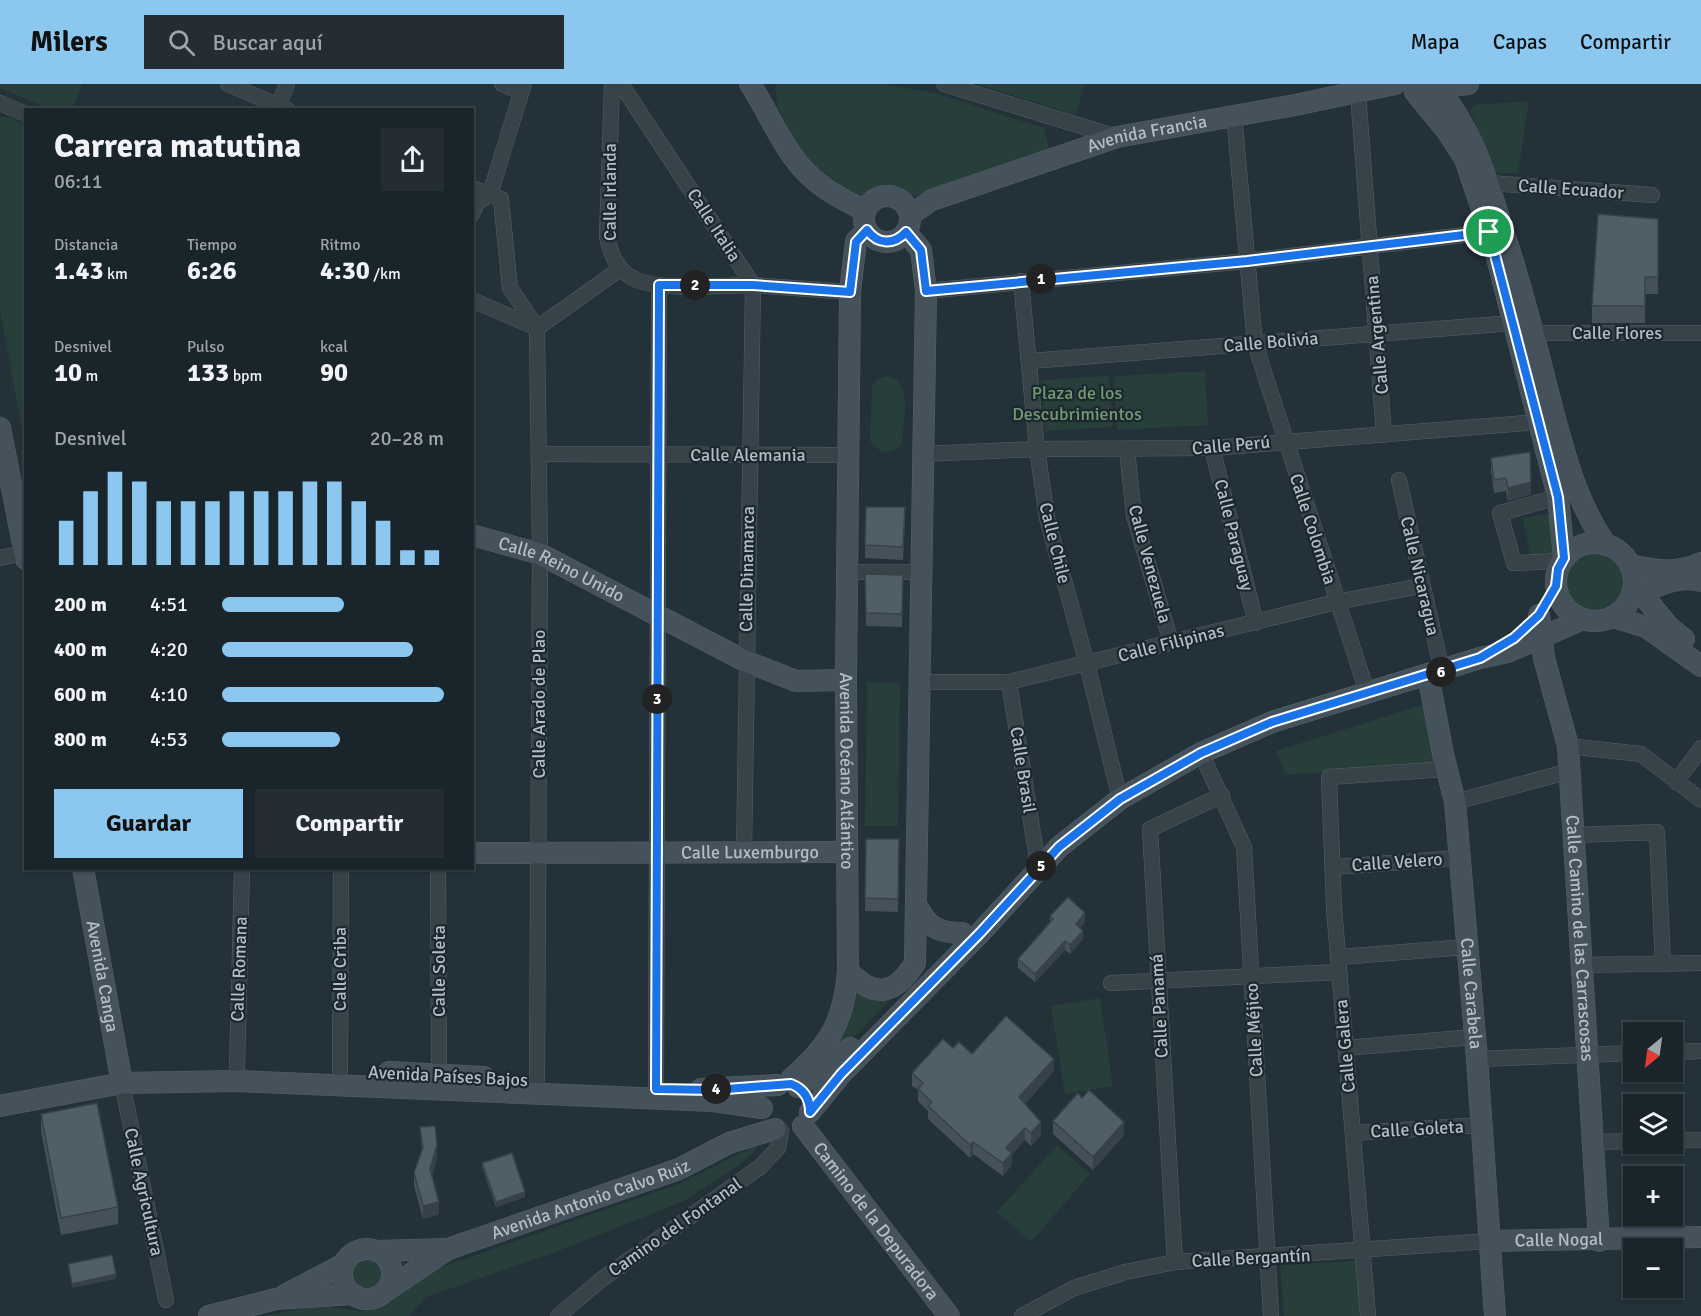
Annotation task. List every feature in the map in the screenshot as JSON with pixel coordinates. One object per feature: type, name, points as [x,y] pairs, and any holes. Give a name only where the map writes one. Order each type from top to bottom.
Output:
[{"type":"street","points":[[228,84],[281,108],[287,84]]},
{"type":"street","points":[[474,210],[477,204],[490,194],[523,88],[502,84]]},
{"type":"street","name":"Calle Irlanda","points":[[612,84],[607,237],[611,255],[620,269]]},
{"type":"street","name":"Calle Italia","points":[[621,84],[753,285]]},
{"type":"street","points":[[944,84],[1117,137]]},
{"type":"street","points":[[1394,84],[1407,92],[1428,87],[1466,85],[1458,113]]},
{"type":"street","name":"Avenida Francia","points":[[908,224],[932,200],[1117,137],[1358,93],[1394,84]]},
{"type":"street","points":[[1428,87],[1458,113],[1490,183],[1568,468],[1589,520],[1606,545],[1624,556],[1634,586],[1668,626],[1701,653]]},
{"type":"street","points":[[1428,87],[1447,131],[1465,159],[1489,232],[1558,497],[1563,560],[1556,586],[1539,615],[1514,638],[1480,658]]},
{"type":"street","points":[[758,90],[792,155],[809,176],[866,221],[880,241],[895,241],[908,224]]},
{"type":"street","name":"Calle Argentina","points":[[1358,93],[1384,435]]},
{"type":"street","points":[[0,103],[24,113]]},
{"type":"street","name":"Calle Colombia","points":[[1234,115],[1255,344],[1336,602],[1368,692]]},
{"type":"street","name":"Calle Ecuador","points":[[1490,183],[1652,195]]},
{"type":"street","points":[[474,189],[501,200],[510,288],[537,328]]},
{"type":"street","points":[[866,221],[873,201],[887,196],[902,201],[908,224],[921,250],[926,291],[918,682],[917,906],[915,963],[911,995]]},
{"type":"street","name":"Avenida Océano Atlántico","points":[[787,1085],[830,1039],[846,997],[848,971],[846,680],[850,292],[856,242],[866,221]]},
{"type":"street","points":[[926,291],[1247,261],[1489,232]]},
{"type":"street","points":[[537,328],[620,269],[637,280],[659,285],[753,285],[850,292]]},
{"type":"street","name":"Calle Chile","points":[[1021,281],[1037,449],[1047,518],[1087,664],[1120,799]]},
{"type":"street","points":[[656,1089],[659,285]]},
{"type":"street","name":"Calle Dinamarca","points":[[744,854],[745,661],[753,285]]},
{"type":"street","points":[[474,301],[537,328]]},
{"type":"street","name":"Calle Bolivia","points":[[1030,362],[1513,323]]},
{"type":"street","name":"Calle Arado de Plao","points":[[537,328],[540,554],[537,1080]]},
{"type":"street","name":"Calle Flores","points":[[1532,333],[1701,333]]},
{"type":"street","name":"Calle Perú","points":[[922,454],[1037,449],[1212,448],[1285,440],[1384,435],[1539,422]]},
{"type":"street","points":[[0,428],[24,550]]},
{"type":"street","name":"Calle Paraguay","points":[[1212,448],[1256,623]]},
{"type":"street","name":"Calle Venezuela","points":[[1127,450],[1134,516],[1171,642]]},
{"type":"street","name":"Calle Alemania","points":[[539,454],[848,455]]},
{"type":"street","name":"Calle Nicaragua","points":[[1399,480],[1421,586],[1435,673]]},
{"type":"street","points":[[1558,497],[1500,513],[1514,563],[1563,560],[1583,545],[1606,545]]},
{"type":"street","name":"Calle Reino Unido","points":[[474,536],[540,554],[745,661],[796,681],[846,680]]},
{"type":"street","points":[[0,558],[24,555]]},
{"type":"street","points":[[1613,616],[1634,586],[1662,572],[1685,569],[1701,563]]},
{"type":"street","points":[[847,572],[920,572]]},
{"type":"street","points":[[1634,586],[1688,578],[1701,581]]},
{"type":"street","name":"Calle Filipinas","points":[[918,682],[1009,682],[1336,602],[1421,586]]},
{"type":"street","points":[[1556,586],[1565,606],[1583,619],[1593,621],[1613,616],[1646,627],[1701,666]]},
{"type":"street","points":[[1539,615],[1542,638]]},
{"type":"street","points":[[1059,847],[1037,859],[962,933],[911,995],[841,1074],[806,1119],[789,1132],[770,1120],[766,1094],[787,1085],[852,1046],[911,995],[1059,847],[1120,799],[1201,753],[1272,722],[1480,658],[1508,652],[1583,619]]},
{"type":"street","name":"Calle Camino de las Carrascosas","points":[[1542,638],[1544,658],[1568,746],[1599,1241]]},
{"type":"street","name":"Calle Carabela","points":[[1435,673],[1447,769],[1455,802],[1477,1059],[1495,1316]]},
{"type":"street","name":"Calle Brasil","points":[[1009,682],[1037,859]]},
{"type":"street","points":[[1568,746],[1641,754],[1701,800]]},
{"type":"street","points":[[1676,782],[1701,748]]},
{"type":"street","name":"Calle Méjico","points":[[1201,753],[1244,847],[1271,1316]]},
{"type":"street","name":"Calle Galera","points":[[1368,1316],[1365,1251],[1334,908],[1329,777],[1447,769]]},
{"type":"street","points":[[1455,802],[1570,771]]},
{"type":"street","name":"Calle Panamá","points":[[1175,1262],[1157,982],[1150,829],[1222,795]]},
{"type":"street","points":[[1574,836],[1657,832],[1663,964]]},
{"type":"street","name":"Calle Luxemburgo","points":[[474,853],[656,855],[846,852]]},
{"type":"street","name":"Calle Velero","points":[[1334,867],[1459,858]]},
{"type":"street","name":"Avenida Canga","points":[[83,870],[122,1083]]},
{"type":"street","name":"Calle Romana","points":[[237,1069],[242,870]]},
{"type":"street","name":"Calle Criba","points":[[340,1070],[341,870]]},
{"type":"street","name":"Calle Soleta","points":[[438,870],[439,1074]]},
{"type":"street","points":[[917,906],[925,921],[935,930],[962,933]]},
{"type":"street","points":[[1111,983],[1251,977],[1466,947]]},
{"type":"street","points":[[848,971],[859,983],[881,990],[894,988],[906,979],[915,963]]},
{"type":"street","points":[[1581,964],[1701,963]]},
{"type":"street","points":[[1345,1048],[1474,1037]]},
{"type":"street","points":[[1683,1052],[1701,1051]]},
{"type":"street","points":[[1477,1059],[1623,1053]]},
{"type":"street","name":"Avenida Países Bajos","points":[[122,1083],[138,1073],[237,1069],[439,1074],[656,1089],[714,1090],[787,1085]]},
{"type":"street","name":"Avenida Países Bajos","points":[[0,1106],[122,1083],[236,1081],[713,1101],[770,1120]]},
{"type":"street","name":"Calle Agricultura","points":[[122,1083],[166,1300]]},
{"type":"street","points":[[787,1085],[808,1098],[806,1119]]},
{"type":"street","name":"Camino de la Depuradora","points":[[806,1119],[949,1316]]},
{"type":"street","name":"Avenida Antonio Calvo Ruiz","points":[[384,1292],[448,1249],[679,1169],[770,1120]]},
{"type":"street","name":"Camino del Fontanal","points":[[558,1316],[602,1279],[760,1167],[778,1148],[770,1120]]},
{"type":"street","name":"Calle Goleta","points":[[1353,1133],[1482,1125]]},
{"type":"street","points":[[1683,1140],[1701,1140]]},
{"type":"street","points":[[1594,1142],[1623,1141]]},
{"type":"street","name":"Calle Nogal","points":[[1490,1241],[1599,1241],[1701,1237]]},
{"type":"street","name":"Calle Bergantín","points":[[1022,1316],[1074,1288],[1125,1272],[1175,1262],[1490,1241]]},
{"type":"street","name":"Avenida Antonio Calvo Ruiz","points":[[377,1251],[448,1249]]},
{"type":"street","points":[[210,1316],[276,1299],[353,1294],[369,1299],[384,1292],[392,1278],[392,1270],[384,1256],[377,1251],[362,1250],[348,1258],[344,1264],[276,1299]]},
{"type":"street","points":[[344,1264],[344,1281],[353,1294]]},
{"type":"green space","points":[[0,84],[82,84],[73,108],[48,108],[0,88]]},
{"type":"green space","points":[[775,84],[882,84],[935,93],[1044,128],[1049,149],[911,197],[884,188],[856,200],[804,158],[777,106]]},
{"type":"green space","points":[[977,84],[1085,84],[1076,115]]},
{"type":"green space","points":[[1529,101],[1518,173],[1497,173],[1470,111],[1474,105]]},
{"type":"green space","points":[[0,117],[8,117],[24,124],[24,441],[0,310]]},
{"type":"green space","points":[[1205,371],[1208,425],[1117,430],[1114,376]]},
{"type":"green space","points":[[889,376],[902,387],[905,415],[902,444],[898,448],[885,452],[870,441],[872,386],[878,379]]},
{"type":"green space","name":"Plaza de los Descubrimientos","points":[[1109,376],[1113,427],[1045,431],[1041,380]]},
{"type":"green space","points":[[1553,513],[1553,553],[1530,556],[1523,518]]},
{"type":"green space","points":[[1589,554],[1601,554],[1616,562],[1624,577],[1624,589],[1616,604],[1601,612],[1589,612],[1574,604],[1566,589],[1566,577],[1574,562]]},
{"type":"green space","points":[[867,682],[900,683],[898,826],[865,826]]},
{"type":"green space","points":[[1425,704],[1439,764],[1286,775],[1276,751]]},
{"type":"green space","points":[[853,988],[892,998],[843,1048],[831,1050]]},
{"type":"green space","points":[[1100,998],[1113,1086],[1065,1094],[1051,1006]]},
{"type":"green space","points":[[759,1144],[753,1153],[736,1167],[682,1202],[553,1253],[426,1297],[409,1316],[265,1316],[319,1305],[361,1311],[388,1304],[422,1274],[681,1183]]},
{"type":"green space","points":[[1057,1145],[1090,1174],[1031,1242],[997,1212]]},
{"type":"green space","points":[[367,1260],[377,1264],[381,1274],[377,1284],[367,1288],[357,1284],[353,1274],[357,1264]]},
{"type":"green space","points":[[1357,1261],[1360,1316],[1284,1316],[1280,1265]]},
{"type":"building","points":[[1598,214],[1658,219],[1658,277],[1645,277],[1645,306],[1592,306]]},
{"type":"building","points":[[1530,452],[1531,482],[1508,488],[1506,478],[1494,480],[1491,458]]},
{"type":"building","points":[[866,507],[905,507],[903,547],[865,545]]},
{"type":"building","points":[[865,574],[903,575],[902,614],[866,613]]},
{"type":"building","points":[[866,839],[899,839],[898,899],[865,898]]},
{"type":"building","points":[[1068,897],[1085,913],[1076,924],[1083,931],[1070,945],[1065,941],[1035,974],[1018,959],[1053,919],[1050,916]]},
{"type":"building","points":[[1006,1016],[1054,1059],[1019,1097],[1041,1122],[1031,1133],[1025,1128],[1015,1138],[1006,1148],[1012,1153],[1003,1163],[973,1142],[970,1145],[928,1106],[932,1102],[918,1089],[923,1083],[912,1073],[943,1039],[953,1048],[959,1042],[972,1054]]},
{"type":"building","points":[[1089,1090],[1124,1122],[1093,1157],[1053,1121],[1078,1093],[1082,1098]]},
{"type":"building","points":[[97,1103],[118,1207],[61,1218],[41,1114]]},
{"type":"building","points":[[435,1126],[437,1145],[430,1169],[439,1202],[423,1206],[414,1173],[423,1147],[420,1127]]},
{"type":"building","points":[[512,1153],[525,1192],[496,1202],[482,1163]]},
{"type":"building","points":[[112,1255],[116,1274],[72,1284],[68,1264]]},
{"type":"route","points":[[867,230],[871,236],[888,242],[895,241],[906,232],[921,250],[926,291],[1247,261],[1489,232],[1558,497],[1564,558],[1558,569],[1556,586],[1539,615],[1514,638],[1480,658],[1272,722],[1201,753],[1120,799],[1059,847],[980,933],[841,1074],[810,1112],[808,1098],[804,1092],[791,1084],[714,1090],[656,1089],[659,285],[753,285],[850,292],[856,242],[867,230]]}]
